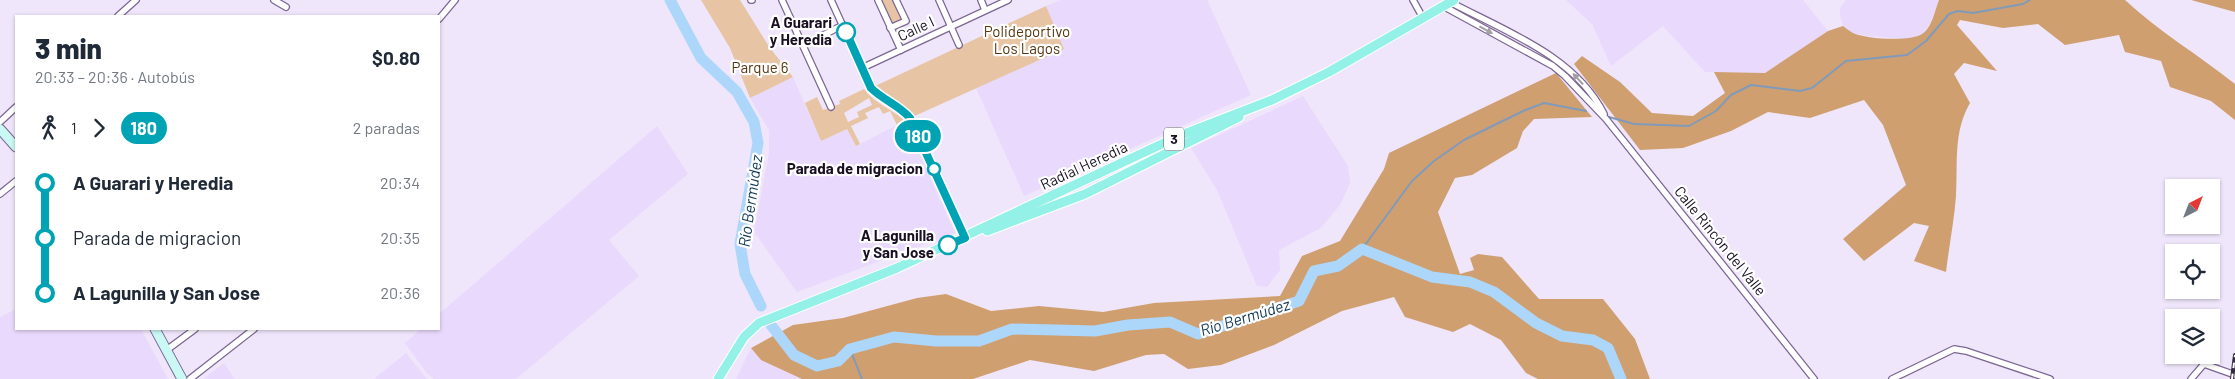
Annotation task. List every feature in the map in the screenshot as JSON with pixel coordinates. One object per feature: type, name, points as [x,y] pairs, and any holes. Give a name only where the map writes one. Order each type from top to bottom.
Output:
[{"type":"main road","name":"Radial Heredia","points":[[718,379],[751,329],[766,320],[898,268],[1179,136],[1272,100],[1333,70],[1449,3]]},
{"type":"main road","points":[[965,238],[1085,194],[1272,100]]},
{"type":"main road","points":[[0,129],[15,146]]},
{"type":"main road","points":[[1085,194],[1085,189],[1090,185],[1134,164],[1179,136]]},
{"type":"main road","points":[[979,229],[1072,193],[1085,194]]},
{"type":"main road","points":[[156,330],[168,349],[182,379]]},
{"type":"main road","name":"Radial Heredia","points":[[723,379],[731,357]]},
{"type":"street","points":[[119,15],[136,0]]},
{"type":"street","points":[[274,0],[286,6]]},
{"type":"street","points":[[440,17],[455,0]]},
{"type":"street","points":[[782,0],[832,107]]},
{"type":"street","points":[[831,0],[871,88],[878,95],[903,109],[910,118],[965,238]]},
{"type":"street","points":[[878,0],[901,50]]},
{"type":"street","points":[[890,28],[906,21],[896,0]]},
{"type":"street","points":[[939,0],[959,45]]},
{"type":"street","points":[[981,0],[986,10]]},
{"type":"street","name":"Calle I","points":[[862,68],[1008,0]]},
{"type":"street","points":[[1413,0],[1423,18]]},
{"type":"street","name":"Calle Rincón del Valle","points":[[1449,3],[1552,66],[1565,76],[1606,119],[1814,379]]},
{"type":"street","points":[[804,45],[843,25]]},
{"type":"street","points":[[0,122],[15,108]]},
{"type":"street","points":[[0,194],[15,183]]},
{"type":"street","points":[[168,349],[194,330]]},
{"type":"street","points":[[190,379],[253,330]]},
{"type":"street","points":[[1892,379],[1954,349],[1966,351],[2050,379]]},
{"type":"street","points":[[2191,379],[2204,364],[2234,378]]},
{"type":"shaded area","points":[[1061,0],[1207,0],[1251,95],[1024,196],[976,88],[1064,49],[1046,6]]},
{"type":"shaded area","points":[[1566,0],[1803,0],[1828,31],[1765,73],[1705,72],[1663,26],[1611,66],[1592,24]]},
{"type":"shaded area","points":[[1846,0],[1939,0],[1931,22],[1923,34],[1910,39],[1853,33],[1843,26],[1840,15],[1840,8]]},
{"type":"shaded area","points":[[1939,0],[2125,0],[2151,23],[2235,84],[2235,120],[2211,101],[2170,87],[2161,61],[2125,52],[2119,35],[2065,45],[2038,24],[2003,28],[1960,20],[1957,25],[1997,71],[1964,63],[1954,74],[1970,103],[1961,125],[1959,136],[1956,196],[1946,272],[1914,261],[1929,226],[1914,223],[1864,261],[1843,239],[1906,185],[1883,125],[1864,100],[1810,118],[1768,112],[1731,131],[1683,148],[1640,150],[1574,64],[1582,56],[1620,82],[1652,113],[1693,116],[1725,93],[1714,72],[1765,73],[1828,31],[1843,26],[1853,33],[1867,37],[1898,39],[1916,36],[1922,34],[1928,28]]},
{"type":"shaded area","points":[[2191,0],[2235,0],[2235,12]]},
{"type":"shaded area","points":[[1556,73],[1592,117],[1534,119],[1523,131],[1517,148],[1472,175],[1455,178],[1438,212],[1460,274],[1474,270],[1470,258],[1478,254],[1502,257],[1539,299],[1603,299],[1635,339],[1650,379],[1538,379],[1526,373],[1501,340],[1470,324],[1453,332],[1405,317],[1394,297],[1342,311],[1274,345],[1221,365],[1188,369],[1164,354],[1146,355],[1094,371],[1030,360],[973,379],[802,379],[761,360],[751,348],[793,325],[843,318],[917,298],[946,294],[991,311],[1039,306],[1103,312],[1154,303],[1280,296],[1302,256],[1340,241],[1384,169],[1389,153]]},
{"type":"shaded area","points":[[793,77],[821,141],[847,129],[856,146],[905,121],[955,233],[797,292],[754,232],[769,153],[769,130],[750,98]]},
{"type":"shaded area","points":[[1303,96],[1348,166],[1350,183],[1340,205],[1321,228],[1279,250],[1280,270],[1267,287],[1257,286],[1217,190],[1191,148]]},
{"type":"shaded area","points":[[657,126],[688,174],[609,240],[639,276],[516,379],[434,379],[426,372],[405,343],[420,330],[440,330],[440,313]]},
{"type":"shaded area","points":[[15,310],[15,330],[142,330],[168,379],[0,379],[0,317]]},
{"type":"shaded area","points":[[751,348],[761,360],[802,379],[736,379]]},
{"type":"shaded area","points":[[406,353],[427,379],[374,379]]},
{"type":"shaded area","points":[[224,363],[235,379],[203,379],[215,370]]},
{"type":"green space","name":"Parque 6","points":[[701,0],[740,0],[770,48],[793,77],[750,98],[730,48]]},
{"type":"green space","points":[[882,0],[894,0],[903,19],[892,23]]},
{"type":"green space","name":"Polideportivo Los Lagos","points":[[1046,6],[1064,49],[910,118],[871,88]]},
{"type":"green space","points":[[864,89],[873,99],[905,121],[897,125],[890,111],[883,114],[879,107],[865,113],[868,118],[851,126],[860,144],[856,146],[847,129],[821,141],[805,103],[817,97],[823,110],[840,104],[839,101]],"holes":[[[869,98],[872,105],[857,112],[859,117],[848,122],[844,113]]]},
{"type":"waterway","name":"Río Bermúdez","points":[[670,0],[701,58],[737,92],[754,122],[758,143],[740,244],[745,274],[761,306]]},
{"type":"waterway","points":[[1609,117],[1634,124],[1689,126],[1716,111],[1731,95],[1751,85],[1800,91],[1812,88],[1846,61],[1907,55],[1926,41],[1949,14],[1958,11],[1973,13],[2023,4],[2030,0]]},
{"type":"waterway","points":[[1362,249],[1412,181],[1434,161],[1464,140],[1523,111],[1544,103],[1586,111]]},
{"type":"waterway","name":"Río Bermúdez","points":[[771,325],[794,355],[817,366],[838,361],[850,349],[894,337],[936,341],[979,341],[1012,329],[1095,331],[1128,325],[1170,322],[1198,334],[1299,301],[1314,271],[1338,266],[1362,249],[1432,277],[1470,282],[1494,292],[1536,323],[1562,336],[1593,340],[1608,348],[1621,379]]},
{"type":"waterway","points":[[850,349],[862,379]]},
{"type":"railway","points":[[2232,379],[2235,355]]},
{"type":"bus line","name":"180","points":[[846,32],[871,88],[878,95],[903,109],[910,118],[965,238],[948,245]]},
{"type":"place","name":"A Guarari y Heredia","points":[[846,32]]},
{"type":"place","name":"Parada de migracion","points":[[934,169]]},
{"type":"place","name":"A Lagunilla y San Jose","points":[[948,245]]}]
